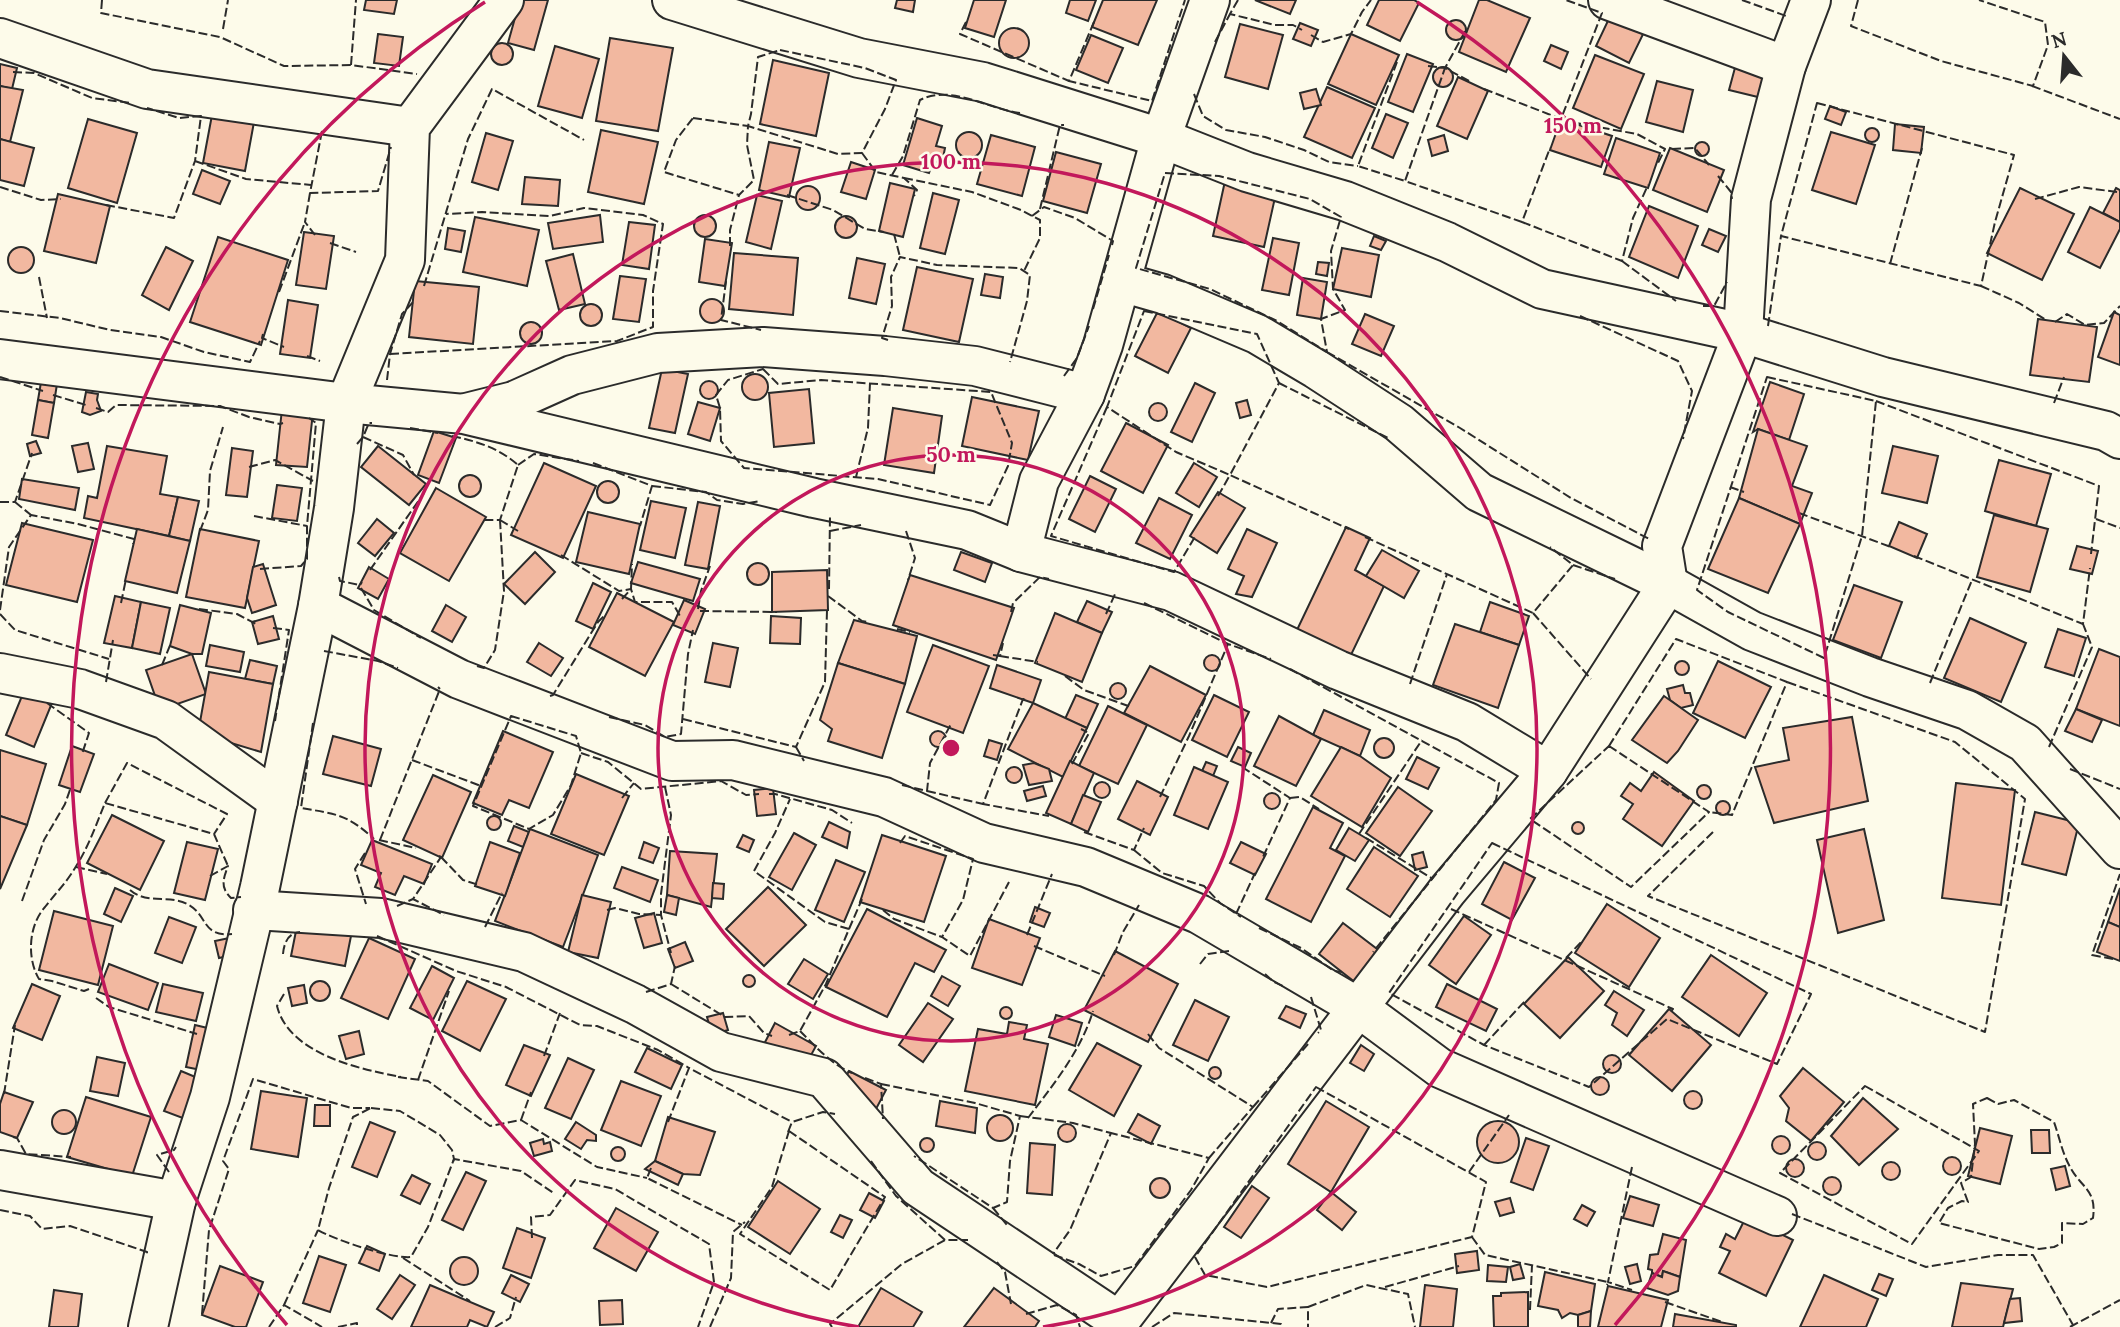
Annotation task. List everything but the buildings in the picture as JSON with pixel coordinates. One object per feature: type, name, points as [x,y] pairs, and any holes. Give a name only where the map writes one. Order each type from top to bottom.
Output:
[{"type":"street","points":[[148,1327],[176,1201],[210,1097],[278,801],[318,606],[334,508],[346,403],[405,260],[410,127],[505,0]]},
{"type":"street","points":[[672,0],[859,58],[983,82],[1161,138],[1247,172],[1345,201],[1447,242],[1542,289],[1742,333],[1883,377],[2115,431]]},
{"type":"street","points":[[1021,552],[1039,481],[1085,394],[1103,345],[1161,138],[1210,0]]},
{"type":"street","points":[[1608,0],[1786,66]]},
{"type":"street","points":[[253,911],[382,918],[524,952],[635,1004],[721,1052],[824,1078],[918,1187],[1117,1324],[1447,891],[1548,771],[1668,584],[1662,546],[1742,333],[1751,199],[1786,66],[1811,0]]},
{"type":"street","points":[[0,38],[148,89],[410,127]]},
{"type":"street","points":[[1121,282],[1163,294],[1257,334],[1399,423],[1479,492],[1668,584],[1752,631],[1870,677],[1967,710],[2025,743],[2120,849]]},
{"type":"street","points":[[464,414],[514,401],[572,375],[658,353],[763,347],[975,366],[1085,394]]},
{"type":"street","points":[[0,359],[346,403],[464,414],[814,498],[967,530],[1021,552],[1171,590],[1338,670],[1467,722],[1548,771]]},
{"type":"street","points":[[318,606],[459,679],[672,761],[733,760],[884,797],[984,843],[1086,867],[1199,914],[1359,1008],[1440,1068],[1777,1216]]},
{"type":"street","points":[[0,673],[80,689],[166,720],[278,801]]},
{"type":"street","points":[[0,1170],[176,1201]]},
{"type":"fence","points":[[102,0],[101,13],[220,37],[284,66],[351,65],[417,74]]},
{"type":"fence","points":[[223,29],[228,0]]},
{"type":"fence","points":[[351,65],[356,0]]},
{"type":"fence","points":[[1094,22],[1069,81],[1152,101],[1185,0]]},
{"type":"fence","points":[[1238,0],[1230,14],[1275,25],[1293,25],[1302,30]]},
{"type":"fence","points":[[1311,35],[1323,42],[1351,34],[1371,0]]},
{"type":"fence","points":[[1484,89],[1561,119],[1602,13],[1566,0]]},
{"type":"fence","points":[[1742,0],[1789,17]]},
{"type":"fence","points":[[1858,0],[1851,26],[1941,61],[2033,86],[2048,45],[2045,22],[1979,0]]},
{"type":"fence","points":[[1215,42],[1230,14]]},
{"type":"fence","points":[[966,22],[960,34],[1069,81]]},
{"type":"fence","points":[[1428,66],[1445,68],[1467,28]]},
{"type":"fence","points":[[780,50],[865,68],[896,80],[885,109],[862,153],[838,154],[748,126],[758,57],[780,50]]},
{"type":"fence","points":[[1397,62],[1358,166],[1405,181]]},
{"type":"fence","points":[[1469,81],[1445,68],[1405,181],[1522,222],[1550,148]]},
{"type":"fence","points":[[13,72],[34,73],[92,98],[131,103]]},
{"type":"fence","points":[[2032,86],[2120,119]]},
{"type":"fence","points":[[424,286],[468,139],[492,89],[584,140]]},
{"type":"fence","points":[[1194,94],[1203,116],[1226,130],[1265,137],[1329,162],[1358,166]]},
{"type":"fence","points":[[892,175],[903,156],[920,100],[932,96],[957,96],[1020,113]]},
{"type":"fence","points":[[1817,103],[2014,155],[1981,286],[1781,236],[1817,103]]},
{"type":"fence","points":[[106,205],[174,218],[195,161],[201,116],[179,118],[147,108]]},
{"type":"fence","points":[[693,118],[748,126],[747,145],[754,180],[739,195],[664,172],[676,140],[693,118]]},
{"type":"fence","points":[[1576,123],[1637,134],[1665,149],[1657,165]]},
{"type":"fence","points":[[1040,209],[1060,125],[1064,125]]},
{"type":"fence","points":[[322,131],[310,193],[378,191],[391,147]]},
{"type":"fence","points":[[1672,149],[1695,148],[1709,165]]},
{"type":"fence","points":[[1890,264],[1922,148]]},
{"type":"fence","points":[[862,153],[876,172],[904,178],[917,190],[914,196]]},
{"type":"fence","points":[[195,161],[246,179],[311,185]]},
{"type":"fence","points":[[1165,173],[1219,176],[1310,199],[1341,217],[1331,251],[1333,289],[1345,310],[1321,319],[1327,352],[1277,321],[1210,289],[1136,268],[1165,173]]},
{"type":"fence","points":[[1718,176],[1731,192],[1732,199]]},
{"type":"fence","points":[[904,178],[972,192],[1040,220],[1040,238],[1024,271]]},
{"type":"fence","points":[[1522,222],[1622,261],[1633,218],[1648,185]]},
{"type":"fence","points":[[0,187],[41,200],[61,199]]},
{"type":"fence","points":[[2035,199],[2079,187],[2117,192]]},
{"type":"fence","points":[[310,193],[305,222],[315,235]]},
{"type":"fence","points":[[730,246],[730,230],[739,195]]},
{"type":"fence","points":[[787,195],[833,210],[865,229],[884,232]]},
{"type":"fence","points":[[1032,216],[1044,207],[1075,218],[1113,241],[1112,245]]},
{"type":"fence","points":[[390,354],[617,341],[653,327],[653,291],[663,224],[643,215],[584,208],[550,216],[482,212],[446,214]]},
{"type":"fence","points":[[279,292],[305,222]]},
{"type":"fence","points":[[894,234],[900,257]]},
{"type":"fence","points":[[1768,326],[1781,236]]},
{"type":"fence","points":[[330,243],[356,252]]},
{"type":"fence","points":[[1093,309],[1109,255]]},
{"type":"fence","points":[[888,340],[882,338],[892,306],[891,277],[900,257],[937,265],[1019,268],[1030,275],[1027,301],[1010,362]]},
{"type":"fence","points":[[1622,261],[1676,301]]},
{"type":"fence","points":[[39,277],[47,318]]},
{"type":"fence","points":[[726,281],[721,320],[761,330]]},
{"type":"fence","points":[[1703,306],[1714,306],[1727,282]]},
{"type":"fence","points":[[1981,286],[2019,303],[2046,320]]},
{"type":"fence","points":[[387,380],[390,354],[402,314],[415,300]]},
{"type":"fence","points":[[2055,322],[2067,314],[2085,325],[2104,323],[2120,306]]},
{"type":"fence","points":[[0,311],[60,318],[110,330],[161,337],[204,352],[250,362],[260,341]]},
{"type":"fence","points":[[1144,311],[1257,334],[1279,383],[1230,475],[1176,452],[1107,407],[1144,311]]},
{"type":"fence","points":[[1580,316],[1678,361],[1692,391],[1683,439]]},
{"type":"fence","points":[[1064,376],[1077,358],[1089,326]]},
{"type":"fence","points":[[263,334],[262,338],[284,347]]},
{"type":"fence","points":[[1327,352],[1460,428],[1571,498],[1651,540]]},
{"type":"fence","points":[[307,356],[320,361]]},
{"type":"fence","points":[[763,369],[778,384],[821,380],[991,392],[1012,443],[1008,466],[990,505],[878,479],[744,468],[721,441],[720,408],[716,395],[728,380],[763,369]]},
{"type":"fence","points":[[0,377],[43,391]]},
{"type":"fence","points":[[1767,377],[1876,401],[1862,536],[1824,658],[1728,612],[1697,590],[1767,377]]},
{"type":"fence","points":[[2054,403],[2064,377]]},
{"type":"fence","points":[[856,477],[868,428],[870,383]]},
{"type":"fence","points":[[1279,383],[1388,438]]},
{"type":"fence","points":[[53,395],[86,405]]},
{"type":"fence","points":[[1876,401],[2099,486],[2091,554]]},
{"type":"fence","points":[[96,408],[108,412],[116,405],[220,406],[249,417],[283,423]]},
{"type":"fence","points":[[1107,407],[1051,536],[1174,572],[1196,535]]},
{"type":"fence","points":[[260,569],[301,566],[307,559],[307,526],[316,423],[309,418]]},
{"type":"fence","points":[[357,444],[369,423],[372,423]]},
{"type":"fence","points":[[200,531],[208,510],[210,471],[223,427]]},
{"type":"fence","points":[[410,428],[438,433]]},
{"type":"fence","points":[[452,436],[487,446],[518,465],[500,520],[482,520]]},
{"type":"fence","points":[[363,437],[403,455],[414,475]]},
{"type":"fence","points":[[0,502],[15,502],[32,453]]},
{"type":"fence","points":[[518,465],[534,454],[579,461]]},
{"type":"fence","points":[[249,467],[275,460],[313,481]]},
{"type":"fence","points":[[593,463],[652,486],[640,526]]},
{"type":"fence","points":[[1218,496],[1230,475],[1349,529]]},
{"type":"fence","points":[[652,486],[706,492],[717,500],[743,504],[760,501]]},
{"type":"fence","points":[[1730,487],[1744,492]]},
{"type":"fence","points":[[370,570],[424,493]]},
{"type":"fence","points":[[15,502],[31,515]]},
{"type":"fence","points":[[1799,513],[1891,547]]},
{"type":"fence","points":[[0,610],[9,547],[31,515],[134,539],[133,544]]},
{"type":"fence","points":[[254,516],[307,526]]},
{"type":"fence","points":[[829,589],[830,516]]},
{"type":"fence","points":[[2096,519],[2120,528]]},
{"type":"fence","points":[[500,520],[518,531]]},
{"type":"fence","points":[[477,666],[484,668],[495,650],[504,591],[500,520]]},
{"type":"fence","points":[[830,531],[861,525]]},
{"type":"fence","points":[[906,531],[915,558],[908,580]]},
{"type":"fence","points":[[1365,537],[1533,613],[1573,565],[1550,547]]},
{"type":"fence","points":[[561,555],[619,591],[631,589],[635,602],[672,602],[680,616]]},
{"type":"fence","points":[[1914,556],[2083,624],[2090,568]]},
{"type":"fence","points":[[622,599],[631,589],[632,564]]},
{"type":"fence","points":[[1573,565],[1615,579]]},
{"type":"fence","points":[[698,609],[710,566]]},
{"type":"fence","points":[[1410,684],[1447,574]]},
{"type":"fence","points":[[339,577],[340,581],[360,585],[362,582]]},
{"type":"fence","points":[[1011,612],[1013,603],[1040,577],[1049,579]]},
{"type":"fence","points":[[121,603],[126,579]]},
{"type":"fence","points":[[1930,683],[1972,580]]},
{"type":"fence","points":[[361,588],[374,610],[421,638]]},
{"type":"fence","points":[[1106,614],[1116,592]]},
{"type":"fence","points":[[828,596],[867,622]]},
{"type":"fence","points":[[1144,603],[1228,644],[1271,659]]},
{"type":"fence","points":[[199,609],[237,614],[256,624]]},
{"type":"fence","points":[[683,719],[796,747],[825,682],[827,610]]},
{"type":"fence","points":[[700,611],[777,612]]},
{"type":"fence","points":[[1533,613],[1591,679]]},
{"type":"fence","points":[[0,614],[15,630],[109,659]]},
{"type":"fence","points":[[550,696],[604,616]]},
{"type":"fence","points":[[2049,747],[2092,647],[2083,624]]},
{"type":"fence","points":[[273,628],[289,630],[275,721]]},
{"type":"fence","points":[[897,629],[910,632]]},
{"type":"fence","points":[[609,717],[645,725],[665,737],[681,734],[688,654],[693,630]]},
{"type":"fence","points":[[1609,746],[1676,639],[1787,682],[1732,815],[1709,812]]},
{"type":"fence","points":[[106,682],[113,640]]},
{"type":"fence","points":[[162,665],[171,643]]},
{"type":"fence","points":[[993,655],[1000,656],[1003,643]]},
{"type":"fence","points":[[1160,797],[1228,644]]},
{"type":"fence","points":[[324,651],[378,661],[398,668]]},
{"type":"fence","points":[[1000,656],[1038,662]]},
{"type":"fence","points":[[1290,669],[1499,783],[1496,800],[1373,952]]},
{"type":"fence","points":[[1065,676],[1084,690],[1131,707]]},
{"type":"fence","points":[[1713,832],[1648,896],[1985,1032],[2025,799],[1955,742],[1787,682]]},
{"type":"fence","points":[[380,840],[440,689],[438,687]]},
{"type":"fence","points":[[1025,700],[1023,699],[983,804],[1049,816]]},
{"type":"fence","points":[[47,703],[89,733],[82,754]]},
{"type":"fence","points":[[511,716],[576,736],[581,753],[571,785],[553,815],[529,829],[473,806],[511,716]]},
{"type":"fence","points":[[313,723],[301,808],[340,816],[356,824],[374,839]]},
{"type":"fence","points":[[902,785],[927,791],[930,763],[951,724]]},
{"type":"fence","points":[[1072,764],[1089,733],[1081,729]]},
{"type":"fence","points":[[1359,834],[1422,740]]},
{"type":"fence","points":[[1609,746],[1709,812],[1631,887],[1530,819],[1609,746]]},
{"type":"fence","points":[[796,747],[804,761]]},
{"type":"fence","points":[[581,753],[608,762],[641,789],[721,781],[746,795],[759,794]]},
{"type":"fence","points":[[412,760],[481,786]]},
{"type":"fence","points":[[105,803],[127,763],[227,814],[214,834]]},
{"type":"fence","points":[[1242,767],[1290,798],[1263,857]]},
{"type":"fence","points":[[2070,769],[2120,789]]},
{"type":"fence","points":[[622,798],[634,783]]},
{"type":"fence","points":[[22,901],[44,840],[65,804],[71,787]]},
{"type":"fence","points":[[665,787],[671,815],[661,915],[671,953]]},
{"type":"fence","points":[[927,791],[983,804]]},
{"type":"fence","points":[[769,794],[832,810],[852,823]]},
{"type":"fence","points":[[1290,798],[1300,797],[1319,809]]},
{"type":"fence","points":[[789,1035],[800,1031],[826,984],[849,929],[825,922],[754,871],[790,799]]},
{"type":"fence","points":[[89,989],[84,991],[39,979],[32,962],[31,943],[39,915],[80,860],[105,803],[214,834],[228,866]]},
{"type":"fence","points":[[1084,832],[1134,850],[1144,828]]},
{"type":"fence","points":[[900,843],[905,836],[973,859],[963,900],[942,937],[970,956],[1009,882]]},
{"type":"fence","points":[[1366,838],[1433,879]]},
{"type":"fence","points":[[379,840],[416,848]]},
{"type":"fence","points":[[1492,843],[1811,994],[1777,1064],[1667,1019],[1589,1087],[1484,1045],[1389,993],[1492,843]]},
{"type":"fence","points":[[1134,850],[1162,873],[1204,886],[1220,903],[1241,917]]},
{"type":"fence","points":[[365,853],[355,869],[366,904]]},
{"type":"fence","points":[[439,856],[441,857],[413,899],[444,915]]},
{"type":"fence","points":[[441,857],[463,880],[479,885]]},
{"type":"fence","points":[[210,876],[228,866],[224,879],[225,890],[231,898],[241,897]]},
{"type":"fence","points":[[76,867],[107,874]]},
{"type":"fence","points":[[1236,914],[1255,873]]},
{"type":"fence","points":[[1027,935],[1052,874]]},
{"type":"fence","points":[[2113,959],[2092,955],[2120,874]]},
{"type":"fence","points":[[130,890],[144,897],[175,900],[189,905],[210,929],[222,934],[232,934]]},
{"type":"fence","points":[[485,927],[502,893]]},
{"type":"fence","points":[[397,906],[413,899]]},
{"type":"fence","points":[[849,929],[862,899]]},
{"type":"fence","points":[[1114,955],[1123,932],[1139,905]]},
{"type":"fence","points":[[607,910],[615,908],[639,914],[661,915]]},
{"type":"fence","points":[[1451,909],[1673,1009],[1670,1013]]},
{"type":"fence","points":[[883,910],[894,919],[942,937]]},
{"type":"fence","points":[[1259,928],[1301,948],[1334,971],[1342,972]]},
{"type":"fence","points":[[283,954],[287,939],[300,932]]},
{"type":"fence","points":[[377,936],[456,971],[506,987],[580,1025],[597,1026],[658,1050],[689,1068]]},
{"type":"fence","points":[[1566,958],[1583,940]]},
{"type":"fence","points":[[1034,946],[1105,976]]},
{"type":"fence","points":[[1200,964],[1208,954],[1229,951]]},
{"type":"fence","points":[[646,992],[671,984],[675,966]]},
{"type":"fence","points":[[1265,974],[1285,987]]},
{"type":"fence","points":[[671,984],[725,1017],[749,1016],[764,1033],[772,1036]]},
{"type":"fence","points":[[418,1080],[449,991]]},
{"type":"fence","points":[[284,994],[277,1006],[284,1023],[310,1047],[346,1064],[401,1077]]},
{"type":"fence","points":[[1311,997],[1321,1030],[1318,1033]]},
{"type":"fence","points":[[96,998],[109,1007],[197,1034]]},
{"type":"fence","points":[[1484,1045],[1525,1001]]},
{"type":"fence","points":[[1028,1118],[1074,1054],[1093,1011]]},
{"type":"fence","points":[[544,1056],[560,1013]]},
{"type":"fence","points":[[4,1094],[15,1025]]},
{"type":"fence","points":[[800,1031],[831,1060],[852,1073]]},
{"type":"fence","points":[[1148,1034],[1159,1048],[1253,1107],[1209,1158]]},
{"type":"fence","points":[[1253,1107],[1308,1044]]},
{"type":"fence","points":[[668,1122],[689,1068],[792,1122]]},
{"type":"fence","points":[[398,1077],[428,1081],[490,1126],[521,1120],[597,1167],[647,1178]]},
{"type":"fence","points":[[865,1078],[881,1084],[883,1119]]},
{"type":"fence","points":[[202,1314],[209,1230],[229,1169],[223,1161],[253,1079],[351,1108],[370,1108]]},
{"type":"fence","points":[[881,1084],[975,1103],[1020,1116],[1010,1161],[1007,1202],[993,1208],[914,1156]]},
{"type":"fence","points":[[1865,1086],[1979,1151],[1912,1244],[1780,1173],[1865,1086]]},
{"type":"fence","points":[[1316,1087],[1486,1182],[1472,1237],[1267,1287],[1205,1275],[1195,1257],[1316,1087]]},
{"type":"fence","points":[[521,1120],[531,1092]]},
{"type":"fence","points":[[1987,1098],[1998,1104],[2014,1100],[2054,1122],[2069,1165],[2090,1194],[2094,1208],[2093,1218],[2083,1224],[2062,1223],[2062,1243],[2054,1247],[2039,1249],[1939,1223],[1948,1208],[1962,1201],[1968,1202],[1961,1183],[1971,1177],[1975,1144],[1973,1104],[1987,1098]]},
{"type":"fence","points":[[371,1108],[400,1111],[440,1135],[452,1150],[454,1159],[428,1227],[411,1257],[364,1248],[318,1230],[353,1117],[371,1108]]},
{"type":"fence","points":[[788,1132],[792,1122],[823,1112],[835,1114]]},
{"type":"fence","points":[[1469,1172],[1509,1115]]},
{"type":"fence","points":[[1020,1116],[1073,1123],[1111,1133],[1070,1230],[1053,1254]]},
{"type":"fence","points":[[789,1131],[885,1197],[830,1290],[740,1234],[772,1187],[789,1131]]},
{"type":"fence","points":[[1054,1255],[1101,1276],[1135,1266],[1191,1190],[1209,1158],[1111,1133]]},
{"type":"fence","points":[[13,1137],[17,1138],[26,1154],[71,1157]]},
{"type":"fence","points":[[169,1172],[157,1155],[176,1147]]},
{"type":"fence","points":[[453,1162],[454,1159],[521,1171],[555,1194]]},
{"type":"fence","points":[[871,1161],[896,1196],[945,1240]]},
{"type":"fence","points":[[1632,1167],[1608,1282],[1632,1290]]},
{"type":"fence","points":[[651,1168],[647,1178],[742,1225]]},
{"type":"fence","points":[[532,1238],[531,1217],[550,1215],[575,1180],[615,1189],[709,1244],[714,1282],[698,1327]]},
{"type":"fence","points":[[993,1208],[1007,1225]]},
{"type":"fence","points":[[0,1210],[30,1216],[42,1229],[70,1226],[147,1252],[147,1255]]},
{"type":"fence","points":[[1792,1214],[1926,1267],[1998,1255],[2033,1255],[2073,1325]]},
{"type":"fence","points":[[710,1327],[731,1278],[733,1232],[745,1222]]},
{"type":"fence","points":[[284,1305],[318,1230]]},
{"type":"fence","points":[[1472,1237],[1485,1255],[1608,1282],[1607,1285]]},
{"type":"fence","points":[[832,1327],[830,1324],[902,1264],[945,1240],[968,1240]]},
{"type":"fence","points":[[403,1258],[470,1301]]},
{"type":"fence","points":[[997,1262],[1005,1272],[1011,1304]]},
{"type":"fence","points":[[1530,1310],[1532,1265]]},
{"type":"fence","points":[[1385,1287],[1459,1266]]},
{"type":"fence","points":[[1308,1307],[1366,1285],[1408,1294],[1415,1327]]},
{"type":"fence","points":[[495,1327],[510,1318],[516,1297]]},
{"type":"fence","points":[[2070,1327],[2120,1300]]},
{"type":"fence","points":[[1665,1302],[1722,1322]]},
{"type":"fence","points":[[269,1327],[284,1305],[322,1327]]},
{"type":"fence","points":[[1026,1314],[1057,1305],[1076,1315],[1080,1327]]},
{"type":"fence","points":[[1271,1323],[1278,1309],[1308,1307],[1308,1327]]},
{"type":"fence","points":[[1152,1327],[1174,1313],[1281,1324],[1281,1327]]},
{"type":"fence","points":[[338,1327],[357,1323],[357,1327]]}]
